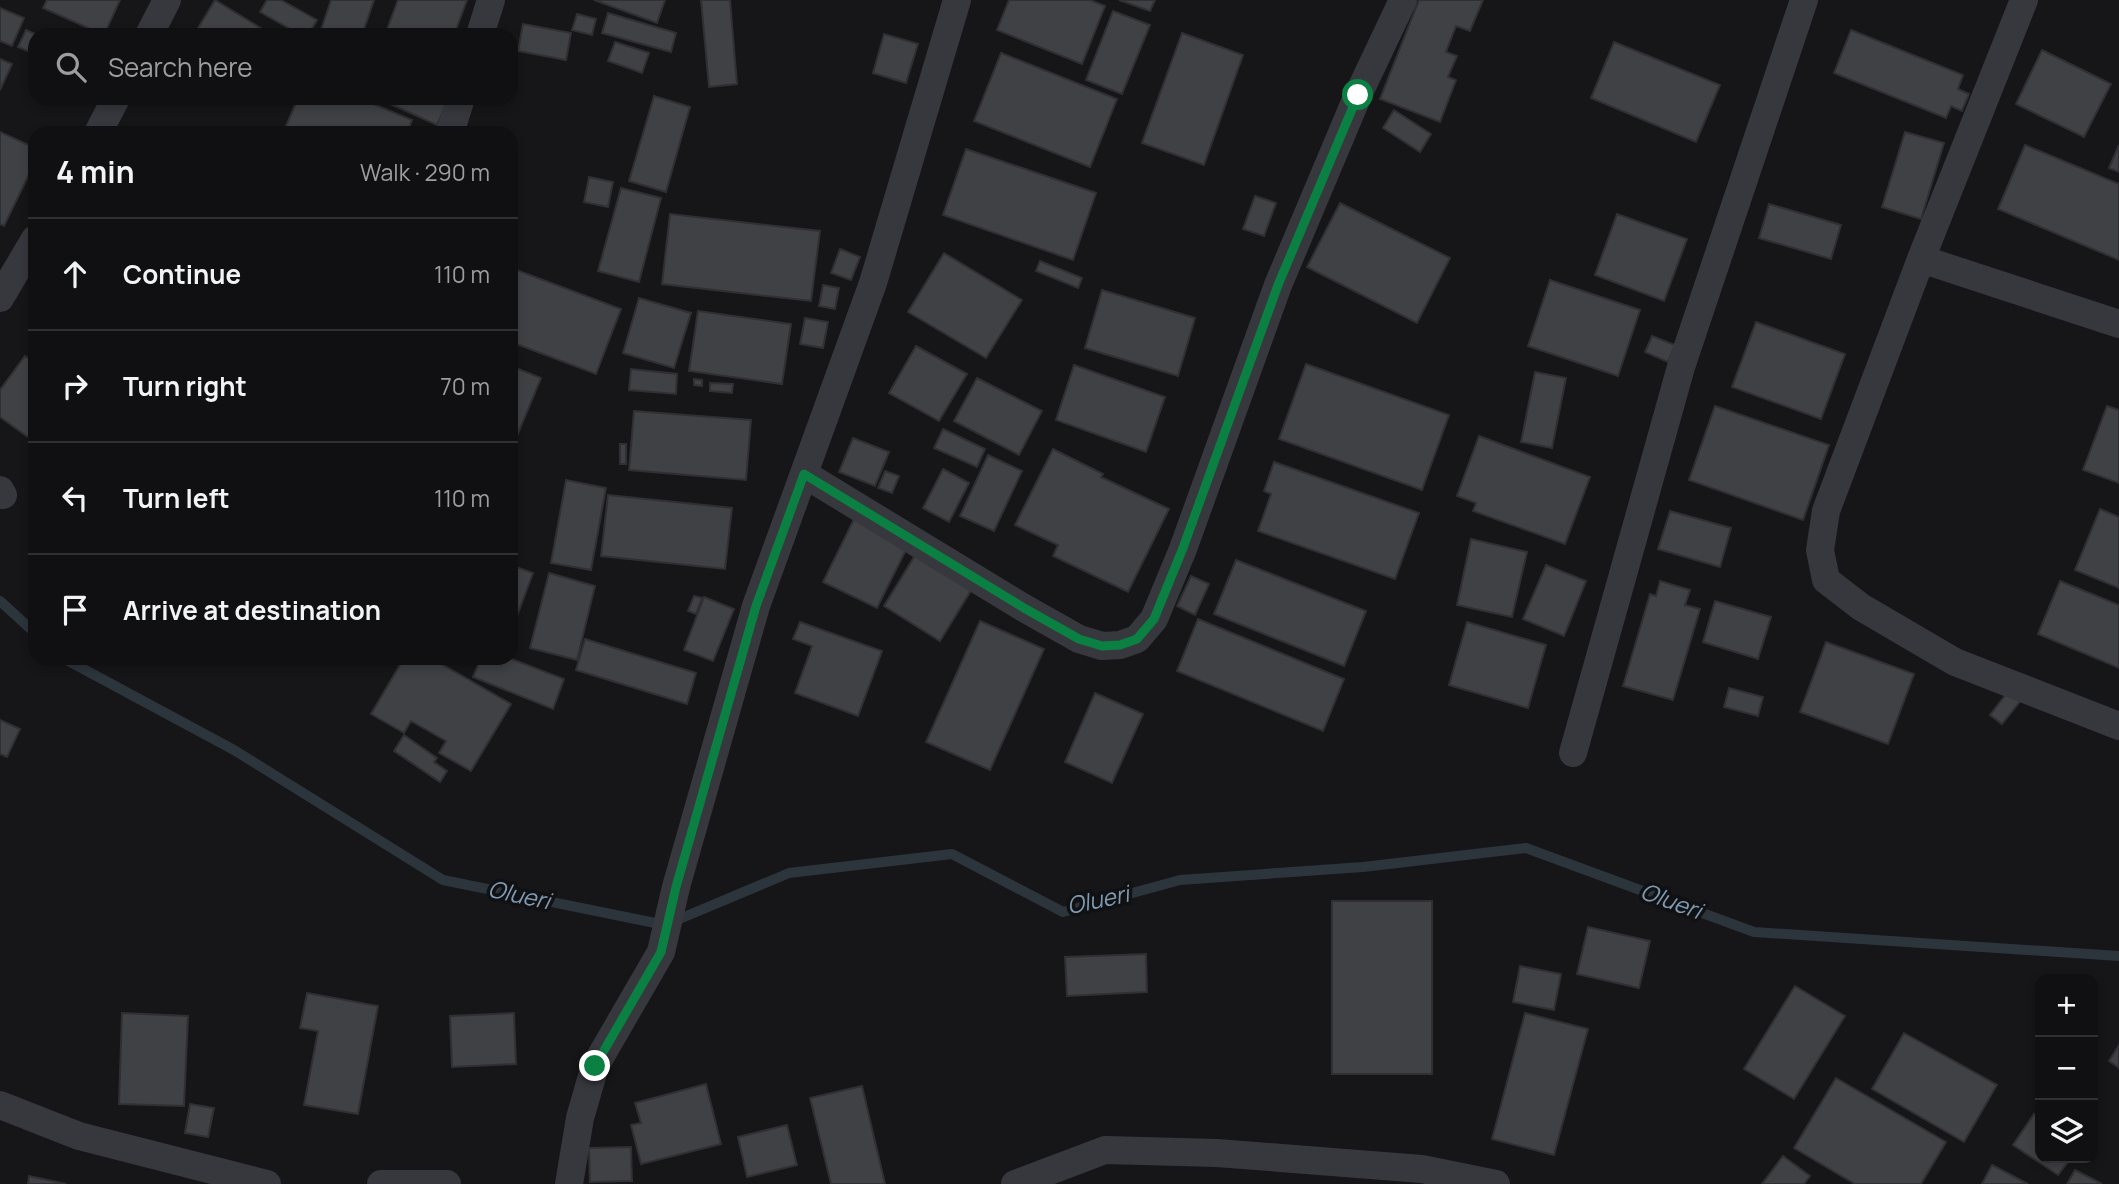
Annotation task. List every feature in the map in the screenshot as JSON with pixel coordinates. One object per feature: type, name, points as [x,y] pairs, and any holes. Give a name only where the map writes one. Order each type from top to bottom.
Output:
[{"type":"street","points":[[153,28],[167,0]]},
{"type":"street","points":[[482,28],[491,0]]},
{"type":"street","points":[[569,1184],[580,1118],[595,1066],[661,952],[676,887],[756,606],[873,283],[957,0]]},
{"type":"street","points":[[804,474],[1079,639],[1102,646],[1120,645],[1137,639],[1154,619],[1183,548],[1278,285],[1358,95],[1404,0]]},
{"type":"street","points":[[1573,752],[1681,367],[1804,0]]},
{"type":"street","points":[[2024,0],[1921,259],[1826,511],[1821,550],[1826,580],[1861,607],[1955,662],[2119,726]]},
{"type":"street","points":[[102,126],[112,105]]},
{"type":"street","points":[[452,126],[459,105]]},
{"type":"street","points":[[0,298],[28,251]]},
{"type":"street","points":[[1921,259],[2119,324]]},
{"type":"street","points":[[0,1105],[79,1136],[267,1184]]},
{"type":"street","points":[[1017,1184],[1105,1150],[1217,1153],[1409,1168],[1496,1184]]},
{"type":"street","points":[[381,1184],[447,1184]]},
{"type":"building","points":[[47,0],[120,0],[107,28],[88,28],[43,8]]},
{"type":"building","points":[[215,0],[261,28],[198,28]]},
{"type":"building","points":[[267,0],[281,0],[317,20],[312,28],[289,28],[260,12]]},
{"type":"building","points":[[331,0],[374,0],[364,28],[322,28]]},
{"type":"building","points":[[398,0],[467,0],[457,28],[388,28]]},
{"type":"building","points":[[594,0],[665,0],[657,23]]},
{"type":"building","points":[[701,0],[730,0],[737,84],[709,87]]},
{"type":"building","points":[[1009,0],[1090,0],[1105,6],[1082,64],[997,30]]},
{"type":"building","points":[[1119,0],[1155,0],[1150,11]]},
{"type":"building","points":[[1419,0],[1483,0],[1470,31],[1456,26],[1446,52],[1457,56],[1448,77],[1456,80],[1440,122],[1380,99]]},
{"type":"building","points":[[0,8],[24,18],[12,46],[0,41]]},
{"type":"building","points":[[1113,11],[1150,25],[1122,94],[1086,80]]},
{"type":"building","points":[[608,13],[676,33],[671,52],[602,33]]},
{"type":"building","points":[[577,14],[596,19],[592,35],[572,30]]},
{"type":"building","points":[[523,24],[571,33],[566,60],[518,51]]},
{"type":"building","points":[[26,30],[28,31],[28,51],[18,47]]},
{"type":"building","points":[[1851,30],[1963,75],[1958,89],[1969,94],[1962,111],[1951,106],[1946,118],[1834,73]]},
{"type":"building","points":[[1182,33],[1243,55],[1204,165],[1142,143]]},
{"type":"building","points":[[884,34],[918,44],[906,83],[873,73]]},
{"type":"building","points":[[615,42],[649,53],[642,73],[608,61]]},
{"type":"building","points":[[1614,42],[1720,85],[1696,142],[1591,98]]},
{"type":"building","points":[[2042,50],[2111,84],[2084,137],[2016,104]]},
{"type":"building","points":[[1001,53],[1117,99],[1090,167],[974,121]]},
{"type":"building","points":[[0,59],[12,64],[0,90]]},
{"type":"building","points":[[654,96],[690,107],[666,192],[629,181]]},
{"type":"building","points":[[295,105],[376,105],[412,120],[410,126],[286,126]]},
{"type":"building","points":[[393,105],[446,105],[437,125]]},
{"type":"building","points":[[1394,110],[1431,134],[1420,152],[1383,128]]},
{"type":"building","points":[[0,132],[28,145],[28,176],[4,226],[0,224]]},
{"type":"building","points":[[1905,132],[1944,143],[1921,219],[1882,207]]},
{"type":"building","points":[[2025,145],[2119,184],[2119,260],[1998,209]]},
{"type":"building","points":[[2119,145],[2119,172],[2109,168]]},
{"type":"building","points":[[966,149],[1096,193],[1073,260],[943,215]]},
{"type":"building","points":[[589,177],[613,182],[608,207],[584,202]]},
{"type":"building","points":[[621,188],[661,198],[639,282],[598,271]]},
{"type":"building","points":[[1255,196],[1276,203],[1264,236],[1243,229]]},
{"type":"building","points":[[1340,203],[1450,258],[1417,323],[1307,267]]},
{"type":"building","points":[[1769,204],[1841,225],[1831,259],[1759,238]]},
{"type":"building","points":[[670,214],[820,231],[811,301],[662,284]]},
{"type":"building","points":[[1617,214],[1687,239],[1664,301],[1595,275]]},
{"type":"building","points":[[840,249],[860,257],[851,280],[831,273]]},
{"type":"building","points":[[944,253],[1022,300],[986,358],[908,312]]},
{"type":"building","points":[[1040,261],[1082,278],[1078,288],[1036,271]]},
{"type":"building","points":[[518,271],[621,309],[596,374],[518,345]]},
{"type":"building","points":[[1550,280],[1640,310],[1618,376],[1528,346]]},
{"type":"building","points":[[823,285],[839,288],[835,309],[819,306]]},
{"type":"building","points":[[1102,290],[1195,318],[1178,376],[1085,348]]},
{"type":"building","points":[[639,298],[691,313],[674,368],[623,353]]},
{"type":"building","points":[[698,311],[791,324],[782,384],[689,371]]},
{"type":"building","points":[[805,318],[828,322],[823,348],[800,344]]},
{"type":"building","points":[[1756,322],[1845,354],[1821,419],[1732,387]]},
{"type":"building","points":[[1652,336],[1675,345],[1668,362],[1645,352]]},
{"type":"building","points":[[916,346],[967,374],[939,421],[889,393]]},
{"type":"building","points":[[25,356],[28,358],[28,437],[0,417],[0,390]]},
{"type":"building","points":[[1306,364],[1449,415],[1422,490],[1279,439]]},
{"type":"building","points":[[1074,365],[1165,397],[1146,452],[1056,420]]},
{"type":"building","points":[[518,369],[541,378],[518,434]]},
{"type":"building","points":[[631,369],[677,374],[676,394],[629,390]]},
{"type":"building","points":[[1535,372],[1566,378],[1552,448],[1521,442]]},
{"type":"building","points":[[977,378],[1042,411],[1019,455],[954,421]]},
{"type":"building","points":[[694,379],[702,380],[702,386],[694,385]]},
{"type":"building","points":[[710,383],[733,384],[732,393],[710,391]]},
{"type":"building","points":[[1715,406],[1829,445],[1803,520],[1689,480]]},
{"type":"building","points":[[2107,406],[2119,410],[2119,483],[2083,470]]},
{"type":"building","points":[[634,411],[751,420],[746,480],[629,470]]},
{"type":"building","points":[[943,429],[985,449],[977,467],[934,448]]},
{"type":"building","points":[[1479,436],[1590,477],[1565,544],[1473,511],[1476,503],[1457,496]]},
{"type":"building","points":[[853,438],[889,452],[875,486],[839,472]]},
{"type":"building","points":[[620,444],[626,444],[626,464],[620,464]]},
{"type":"building","points":[[1053,449],[1103,474],[1101,477],[1169,509],[1128,592],[1053,556],[1058,545],[1015,525]]},
{"type":"building","points":[[988,455],[1022,471],[994,531],[960,516]]},
{"type":"building","points":[[1274,462],[1419,513],[1395,579],[1258,531],[1271,494],[1264,491]]},
{"type":"building","points":[[943,469],[969,483],[949,522],[923,508]]},
{"type":"building","points":[[885,471],[899,476],[892,493],[878,488]]},
{"type":"building","points":[[566,480],[606,488],[591,570],[551,563]]},
{"type":"building","points":[[608,495],[732,508],[725,569],[601,556]]},
{"type":"building","points":[[2100,509],[2119,517],[2119,588],[2075,570]]},
{"type":"building","points":[[1670,511],[1731,528],[1720,567],[1658,549]]},
{"type":"building","points":[[855,517],[909,544],[877,608],[823,582]]},
{"type":"building","points":[[1471,539],[1527,552],[1512,617],[1457,605]]},
{"type":"building","points":[[919,549],[975,584],[940,641],[884,606]]},
{"type":"building","points":[[1236,560],[1366,611],[1344,666],[1214,614]]},
{"type":"building","points":[[1546,565],[1586,581],[1564,636],[1523,619]]},
{"type":"building","points":[[518,568],[533,573],[518,613]]},
{"type":"building","points":[[549,573],[595,586],[577,660],[530,648]]},
{"type":"building","points":[[1191,576],[1209,584],[1195,615],[1177,606]]},
{"type":"building","points":[[1660,581],[1690,590],[1685,605],[1700,609],[1673,700],[1623,686],[1650,594],[1656,596]]},
{"type":"building","points":[[2060,581],[2119,605],[2119,668],[2038,634]]},
{"type":"building","points":[[694,596],[702,598],[696,614],[688,611]]},
{"type":"building","points":[[704,597],[734,609],[713,661],[684,650]]},
{"type":"building","points":[[1715,601],[1771,617],[1758,659],[1703,642]]},
{"type":"building","points":[[1198,619],[1344,679],[1323,731],[1177,671]]},
{"type":"building","points":[[980,621],[1044,649],[990,770],[926,742]]},
{"type":"building","points":[[800,622],[882,651],[858,716],[795,693],[812,646],[793,639]]},
{"type":"building","points":[[1467,622],[1546,645],[1528,708],[1449,685]]},
{"type":"building","points":[[585,639],[696,673],[687,704],[576,670]]},
{"type":"building","points":[[1826,642],[1914,674],[1888,744],[1800,712]]},
{"type":"building","points":[[518,661],[564,679],[553,709],[473,677],[478,665],[518,665]]},
{"type":"building","points":[[400,665],[443,665],[511,704],[471,771],[439,753],[446,741],[411,721],[404,733],[371,714]]},
{"type":"building","points":[[1729,688],[1763,697],[1758,716],[1724,707]]},
{"type":"building","points":[[2010,689],[2022,699],[2002,724],[1990,715]]},
{"type":"building","points":[[1095,693],[1143,714],[1112,783],[1065,762]]},
{"type":"building","points":[[0,720],[20,729],[7,757],[0,754]]},
{"type":"building","points":[[404,735],[437,758],[434,762],[447,771],[440,782],[394,751]]},
{"type":"building","points":[[1332,901],[1432,901],[1432,1074],[1332,1074]]},
{"type":"building","points":[[1588,927],[1650,941],[1639,988],[1577,974]]},
{"type":"building","points":[[1146,954],[1147,992],[1067,996],[1065,957]]},
{"type":"building","points":[[1520,966],[1561,974],[1554,1010],[1513,1002]]},
{"type":"building","points":[[1795,986],[1845,1016],[1794,1099],[1744,1069]]},
{"type":"building","points":[[307,993],[378,1006],[358,1114],[304,1105],[318,1031],[300,1028]]},
{"type":"building","points":[[122,1013],[188,1016],[184,1106],[119,1104]]},
{"type":"building","points":[[514,1013],[516,1064],[452,1067],[450,1016]]},
{"type":"building","points":[[1525,1013],[1588,1029],[1554,1155],[1492,1139]]},
{"type":"building","points":[[1904,1033],[1997,1085],[1964,1142],[1872,1089]]},
{"type":"building","points":[[2119,1045],[2119,1068],[2109,1061]]},
{"type":"building","points":[[1836,1078],[1946,1142],[1921,1184],[1855,1184],[1794,1148]]},
{"type":"building","points":[[706,1084],[721,1144],[641,1164],[631,1125],[641,1123],[635,1103]]},
{"type":"building","points":[[862,1086],[885,1184],[831,1184],[810,1098]]},
{"type":"building","points":[[190,1104],[214,1108],[208,1137],[185,1133]]},
{"type":"building","points":[[2034,1114],[2035,1115],[2035,1160],[2013,1145]]},
{"type":"building","points":[[787,1125],[797,1165],[747,1177],[738,1137]]},
{"type":"building","points":[[631,1147],[632,1181],[590,1182],[589,1148]]},
{"type":"building","points":[[1783,1156],[1810,1176],[1804,1184],[1762,1184]]},
{"type":"building","points":[[2040,1163],[2067,1163],[2058,1175]]},
{"type":"building","points":[[1992,1165],[2028,1184],[1982,1184]]},
{"type":"building","points":[[2075,1170],[2102,1184],[2067,1184]]},
{"type":"building","points":[[29,1176],[66,1184],[28,1184]]},
{"type":"waterway","name":"Olueri","points":[[0,601],[28,627]]},
{"type":"waterway","name":"Olueri","points":[[76,665],[234,750],[443,880],[665,925],[789,873],[952,854],[1063,912],[1180,880],[1363,867],[1526,848],[1754,932],[2119,956]]},
{"type":"route","points":[[595,1066],[661,952],[676,887],[756,606],[804,474],[1079,639],[1102,646],[1120,645],[1137,639],[1154,619],[1183,548],[1278,285],[1358,95]]}]
